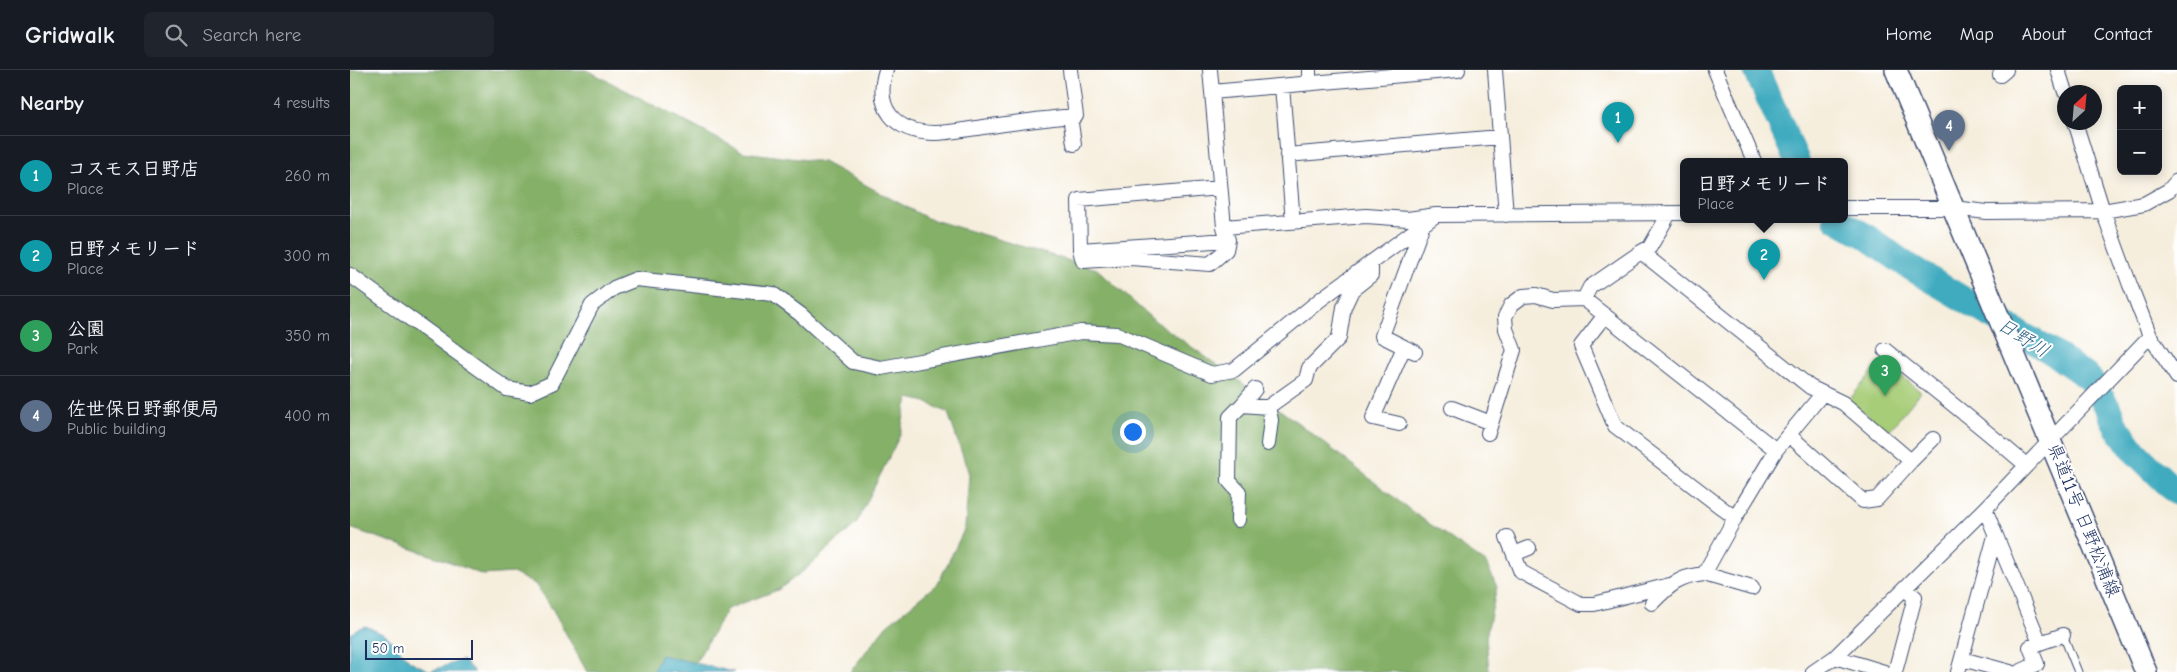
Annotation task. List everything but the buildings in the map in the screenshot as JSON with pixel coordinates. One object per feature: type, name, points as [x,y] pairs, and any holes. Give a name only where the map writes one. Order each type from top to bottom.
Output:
[{"type":"main road","points":[[1896,70],[1953,208]]},
{"type":"main road","name":"県道11号 日野松浦線","points":[[1953,208],[2020,370],[2051,439],[2146,672]]},
{"type":"street","points":[[886,70],[882,94],[886,109],[895,123],[907,129],[934,133],[1076,116],[1070,70]]},
{"type":"street","points":[[1210,70],[1226,250],[1210,264],[1131,258],[1083,261],[1080,250],[1080,200],[1220,188]]},
{"type":"street","points":[[1212,92],[1282,86],[1309,77],[1458,70]]},
{"type":"street","points":[[1495,70],[1506,214]]},
{"type":"street","points":[[1714,70],[1753,158]]},
{"type":"street","points":[[2058,70],[2063,85]]},
{"type":"street","points":[[1282,86],[1293,222]]},
{"type":"street","points":[[1070,116],[1074,144]]},
{"type":"street","points":[[2077,130],[2103,212],[2150,336],[2177,377]]},
{"type":"street","points":[[1287,155],[1500,137]]},
{"type":"street","points":[[1848,208],[1953,208],[1987,212],[2103,212],[2144,204],[2169,190],[2177,181]]},
{"type":"street","points":[[1080,250],[1226,234],[1293,222],[1366,216],[1408,219],[1436,215],[1680,213]]},
{"type":"street","points":[[1584,299],[1590,287],[1650,247],[1670,214]]},
{"type":"street","points":[[350,276],[507,389],[530,393],[552,383],[592,305],[614,288],[636,279],[773,294],[800,314],[854,362],[882,368],[1081,332],[1117,334],[1212,374],[1234,370],[1321,299],[1436,215]]},
{"type":"street","points":[[1399,424],[1373,418],[1409,349],[1382,336],[1423,224]]},
{"type":"street","points":[[1641,252],[1810,387],[1844,403],[1911,461]]},
{"type":"street","points":[[1242,405],[1268,407],[1306,380],[1309,368],[1338,338],[1344,307],[1352,290],[1371,275],[1371,262]]},
{"type":"street","points":[[1452,408],[1489,428],[1514,350],[1506,329],[1505,317],[1511,305],[1522,296],[1536,295],[1553,300],[1584,299],[1776,450]]},
{"type":"street","points":[[1605,316],[1581,346],[1616,426],[1735,518]]},
{"type":"street","points":[[1813,672],[1835,657],[1985,509],[2150,336]]},
{"type":"street","points":[[1885,350],[1949,402],[1975,420],[2026,465]]},
{"type":"street","points":[[1238,520],[1239,492],[1229,482],[1230,417],[1255,389]]},
{"type":"street","points":[[1704,574],[1776,450],[1823,393]]},
{"type":"street","points":[[1268,407],[1271,420],[1268,444]]},
{"type":"street","points":[[1789,435],[1863,500],[1878,499],[1933,438]]},
{"type":"street","points":[[1985,509],[2040,643]]},
{"type":"street","points":[[1995,536],[1960,666],[2010,672]]},
{"type":"street","points":[[1507,537],[1521,572],[1581,604],[1594,604],[1670,584],[1688,576],[1704,574],[1752,588]]},
{"type":"street","points":[[1514,554],[1529,548]]},
{"type":"street","points":[[1652,603],[1670,584]]},
{"type":"street","points":[[1895,672],[1915,597],[1904,589]]},
{"type":"street","points":[[2019,672],[2037,664],[2030,647],[2063,635]]},
{"type":"street","points":[[1835,657],[1884,672]]},
{"type":"lane","points":[[2063,635],[2078,672]]},
{"type":"green space","points":[[350,70],[587,70],[743,152],[823,162],[927,218],[1097,269],[1151,318],[1301,425],[1414,513],[1486,563],[1497,587],[1486,637],[1489,672],[850,672],[886,626],[938,583],[965,528],[969,474],[948,413],[926,402],[909,398],[900,435],[856,524],[806,569],[778,590],[727,609],[690,672],[587,672],[553,610],[535,584],[513,573],[483,575],[350,528]]},
{"type":"green space","points":[[1882,360],[1921,392],[1888,432],[1849,400]]},
{"type":"water","points":[[366,626],[387,636],[410,661],[430,671],[462,660],[475,672],[350,672],[350,635],[356,629]]},
{"type":"water","points":[[661,655],[734,672],[653,672]]},
{"type":"waterway","name":"日野川","points":[[1756,70],[1796,158]]},
{"type":"waterway","name":"日野川","points":[[1843,223],[1864,235],[1908,266],[2050,351],[2089,378],[2108,408],[2116,426],[2135,452],[2177,493]]},
{"type":"place","name":"コスモス日野店","points":[[1618,143]]},
{"type":"place","name":"佐世保日野郵便局","points":[[1949,151]]},
{"type":"place","name":"日野メモリード","points":[[1764,280]]},
{"type":"place","name":"公園","points":[[1885,396]]}]
